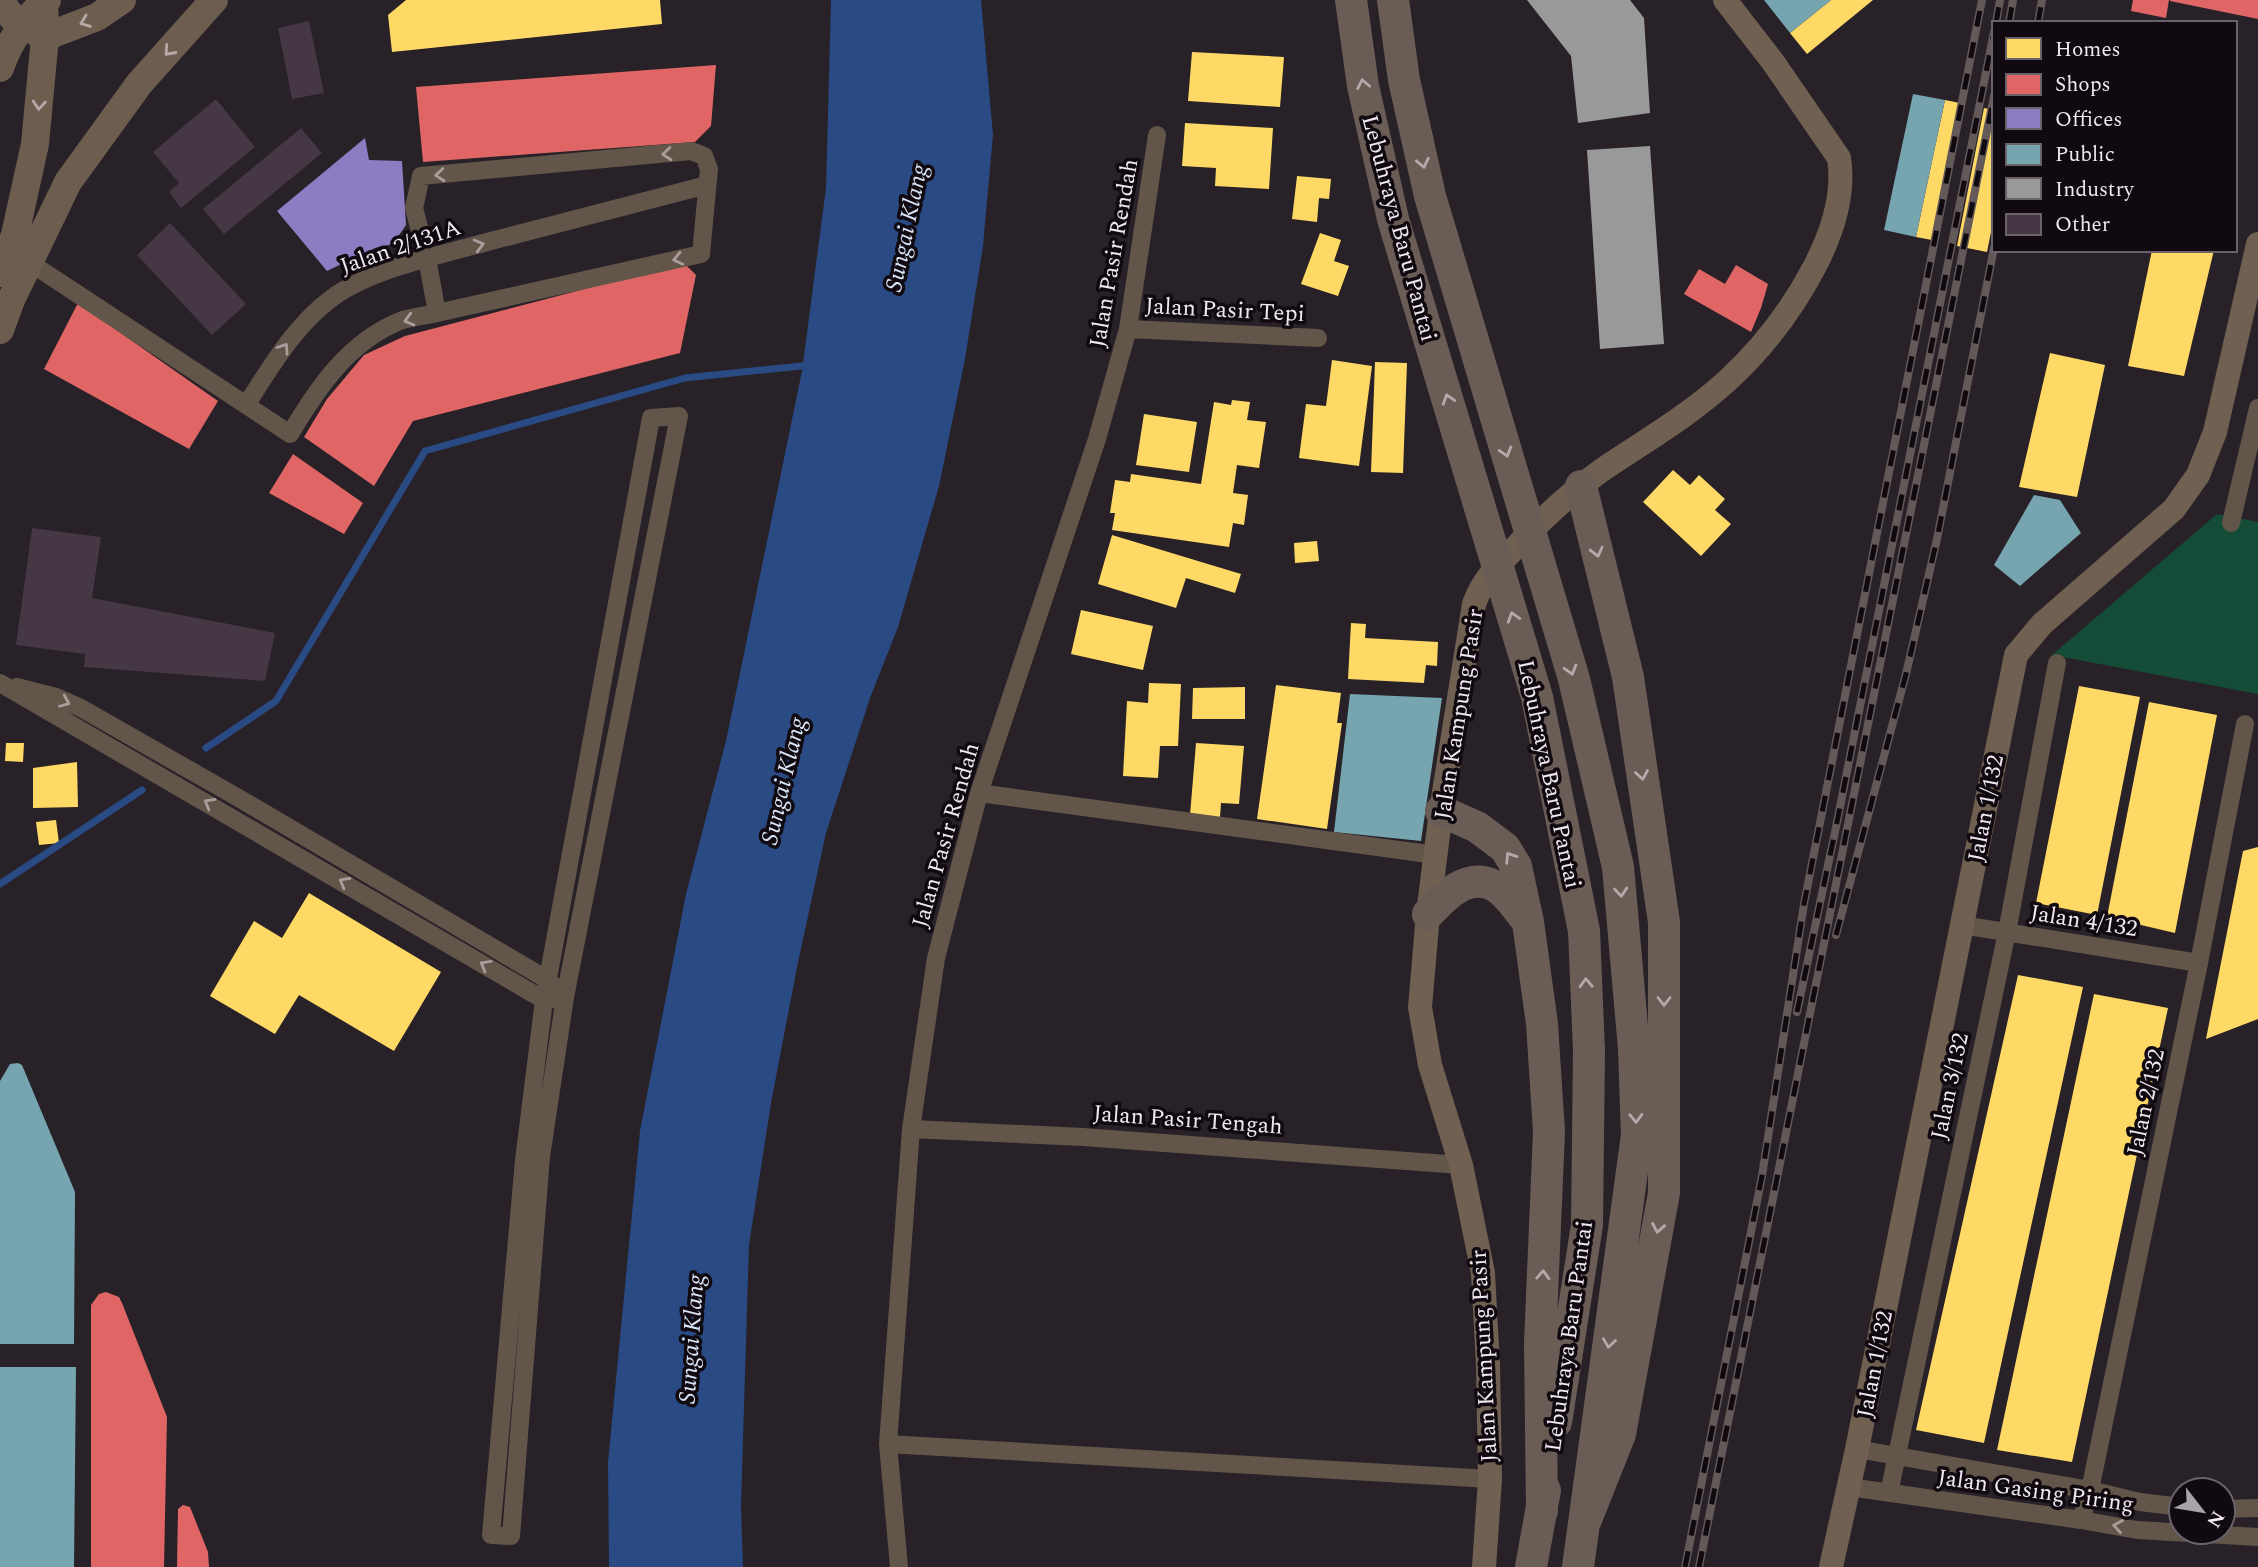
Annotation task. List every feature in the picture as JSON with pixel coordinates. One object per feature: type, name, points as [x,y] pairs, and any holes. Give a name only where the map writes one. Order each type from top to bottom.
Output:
[{"type":"highway","name":"Lebuhraya Baru Pantai","points":[[1350,0],[1363,86],[1394,219],[1537,697],[1584,931],[1589,1051],[1587,1225],[1531,1567]]},
{"type":"highway","name":"Lebuhraya Baru Pantai","points":[[1393,0],[1404,80],[1430,196],[1574,679],[1618,867],[1634,1049],[1637,1135],[1578,1567]]},
{"type":"highway","points":[[1581,486],[1628,677],[1664,922],[1664,1193],[1620,1434],[1585,1522]]},
{"type":"highway","points":[[1441,811],[1477,827],[1505,848],[1516,866],[1528,922],[1542,1024],[1549,1132],[1540,1343],[1542,1511]]},
{"type":"highway","points":[[1428,914],[1459,886],[1480,883],[1493,885],[1501,891],[1528,922]]},
{"type":"main road","points":[[0,68],[5,54],[34,31],[97,17],[122,0]]},
{"type":"main road","points":[[0,330],[11,300],[68,182],[139,84],[215,0]]},
{"type":"main road","points":[[0,1],[12,17],[34,31]]},
{"type":"main road","points":[[0,273],[15,235],[35,144],[34,31],[45,1]]},
{"type":"street","name":"Jalan Kampung Pasir","points":[[1484,1567],[1490,1479],[1483,1273],[1461,1165],[1430,1065],[1420,1007],[1441,811],[1474,604],[1479,590],[1523,538],[1581,486],[1728,381],[1762,345],[1793,303],[1827,243],[1842,173],[1839,158],[1773,62],[1725,0]]},
{"type":"street","name":"Jalan Pasir Rendah","points":[[899,1567],[888,1444],[911,1129],[936,958],[979,793],[1097,439],[1128,329],[1157,135]]},
{"type":"street","points":[[29,262],[290,434],[312,398],[335,368],[365,340],[401,321],[437,313],[701,254],[709,169],[704,156],[691,151],[421,176],[414,208],[437,313]]},
{"type":"street","name":"Jalan 2/131A","points":[[246,405],[290,339],[307,319],[332,297],[358,282],[427,258],[707,185]]},
{"type":"street","name":"Jalan 1/132","points":[[1831,1567],[2016,655],[2042,624],[2174,509],[2198,475],[2215,432],[2258,243]]},
{"type":"street","name":"Jalan Pasir Tepi","points":[[1128,329],[1318,338]]},
{"type":"street","points":[[2231,523],[2258,408]]},
{"type":"street","points":[[679,416],[565,998],[541,1157],[511,1536],[491,1535],[524,1160],[548,980],[651,418],[679,416]]},
{"type":"street","name":"Jalan 3/132","points":[[1889,1493],[2007,932],[2057,663]]},
{"type":"street","points":[[0,683],[56,698],[80,708],[548,980],[565,998]]},
{"type":"street","points":[[0,683],[544,1000],[565,998]]},
{"type":"street","name":"Jalan 2/132","points":[[2081,1520],[2090,1490],[2199,963],[2245,724]]},
{"type":"street","points":[[979,793],[1436,855]]},
{"type":"street","name":"Jalan 4/132","points":[[1962,925],[2199,963]]},
{"type":"street","name":"Jalan Pasir Tengah","points":[[911,1129],[1083,1137],[1461,1165]]},
{"type":"street","points":[[888,1444],[1490,1479]]},
{"type":"street","points":[[1857,1449],[2167,1505]]},
{"type":"street","name":"Jalan Gasing Piring","points":[[1849,1488],[2137,1530],[2258,1537]]},
{"type":"street","points":[[2237,1508],[2258,1507]]},
{"type":"green space","points":[[2217,514],[2258,522],[2258,694],[2052,655]]},
{"type":"water","name":"Sungai Klang","points":[[831,0],[981,0],[993,135],[983,246],[965,359],[939,486],[898,627],[870,698],[826,833],[771,1103],[749,1245],[741,1506],[743,1567],[609,1567],[608,1462],[640,1131],[686,894],[726,741],[802,371],[826,188]]},
{"type":"building: Homes","points":[[406,0],[660,0],[662,24],[392,52],[388,15]]},
{"type":"building: Homes","points":[[1831,0],[1873,0],[1807,54],[1790,33]]},
{"type":"building: Homes","points":[[1192,52],[1284,57],[1280,107],[1188,101]]},
{"type":"building: Homes","points":[[1945,100],[1965,104],[1937,241],[1916,237]]},
{"type":"building: Homes","points":[[1984,108],[1992,110],[1992,227],[1987,252],[1957,246]]},
{"type":"building: Homes","points":[[1185,123],[1273,128],[1269,189],[1215,186],[1216,168],[1182,166]]},
{"type":"building: Homes","points":[[1297,176],[1331,179],[1329,199],[1319,198],[1317,222],[1292,219]]},
{"type":"building: Homes","points":[[1320,233],[1341,240],[1334,261],[1349,266],[1338,296],[1301,284]]},
{"type":"building: Homes","points":[[2152,252],[2214,252],[2184,376],[2128,366]]},
{"type":"building: Homes","points":[[2050,353],[2105,365],[2077,497],[2019,487]]},
{"type":"building: Homes","points":[[1332,360],[1372,366],[1359,466],[1299,458],[1306,404],[1326,406]]},
{"type":"building: Homes","points":[[1375,362],[1407,363],[1403,473],[1371,472]]},
{"type":"building: Homes","points":[[1232,400],[1250,402],[1247,420],[1266,422],[1259,468],[1237,465],[1233,493],[1248,495],[1244,525],[1233,523],[1229,547],[1112,530],[1115,513],[1110,513],[1115,480],[1130,482],[1131,474],[1201,484],[1214,402],[1231,405]]},
{"type":"building: Homes","points":[[1144,414],[1197,422],[1189,472],[1136,465]]},
{"type":"building: Homes","points":[[1673,470],[1690,485],[1699,475],[1725,499],[1715,510],[1731,524],[1701,556],[1643,502]]},
{"type":"building: Homes","points":[[1112,535],[1241,574],[1235,593],[1186,578],[1176,608],[1098,584]]},
{"type":"building: Homes","points":[[1317,541],[1319,561],[1295,563],[1294,543]]},
{"type":"building: Homes","points":[[1081,610],[1153,626],[1143,670],[1071,654]]},
{"type":"building: Homes","points":[[1351,623],[1366,624],[1365,638],[1438,642],[1437,666],[1426,665],[1424,683],[1348,679]]},
{"type":"building: Homes","points":[[1149,683],[1181,684],[1178,746],[1160,746],[1158,778],[1123,776],[1127,701],[1148,703]]},
{"type":"building: Homes","points":[[1276,685],[1341,693],[1337,723],[1342,723],[1327,829],[1257,819]]},
{"type":"building: Homes","points":[[2079,686],[2140,697],[2097,915],[2036,903]]},
{"type":"building: Homes","points":[[1245,687],[1245,719],[1192,719],[1193,688]]},
{"type":"building: Homes","points":[[2149,702],[2217,715],[2175,933],[2107,917]]},
{"type":"building: Homes","points":[[6,743],[24,743],[23,762],[5,761]]},
{"type":"building: Homes","points":[[1196,743],[1244,746],[1239,804],[1221,803],[1220,817],[1190,815]]},
{"type":"building: Homes","points":[[77,762],[78,807],[33,808],[33,768]]},
{"type":"building: Homes","points":[[56,820],[59,843],[39,845],[36,822]]},
{"type":"building: Homes","points":[[2258,847],[2258,1019],[2206,1039],[2243,851]]},
{"type":"building: Homes","points":[[309,893],[441,972],[394,1051],[299,995],[275,1034],[210,996],[254,921],[282,938]]},
{"type":"building: Homes","points":[[2018,975],[2083,987],[1984,1443],[1916,1430]]},
{"type":"building: Homes","points":[[2094,994],[2168,1008],[2072,1462],[1997,1450]]},
{"type":"building: Shops","points":[[2133,0],[2169,0],[2166,18],[2131,11]]},
{"type":"building: Shops","points":[[2258,0],[2258,19],[2170,1]]},
{"type":"building: Shops","points":[[716,65],[711,126],[695,142],[423,162],[416,87]]},
{"type":"building: Shops","points":[[684,263],[696,275],[680,353],[413,421],[374,486],[304,437],[327,399],[364,355],[405,336]]},
{"type":"building: Shops","points":[[1736,265],[1768,284],[1751,332],[1684,294],[1699,269],[1725,284]]},
{"type":"building: Shops","points":[[78,303],[218,401],[189,449],[44,369]]},
{"type":"building: Shops","points":[[293,454],[363,503],[344,534],[269,493]]},
{"type":"building: Shops","points":[[106,1292],[119,1297],[122,1303],[167,1417],[164,1567],[91,1567],[91,1305],[99,1294]]},
{"type":"building: Shops","points":[[183,1505],[190,1507],[208,1552],[209,1567],[177,1567],[178,1509]]},
{"type":"building: Offices","points":[[365,138],[369,160],[402,161],[406,225],[393,244],[375,248],[327,271],[277,211]]},
{"type":"building: Public","points":[[1764,0],[1831,0],[1790,33]]},
{"type":"building: Public","points":[[1913,94],[1945,100],[1916,237],[1884,230]]},
{"type":"building: Public","points":[[2034,495],[2060,500],[2081,533],[2020,586],[1994,565]]},
{"type":"building: Public","points":[[1350,694],[1442,698],[1421,841],[1334,832]]},
{"type":"building: Public","points":[[10,1064],[22,1065],[75,1192],[74,1344],[0,1344],[0,1081]]},
{"type":"building: Public","points":[[0,1367],[76,1367],[74,1567],[0,1567]]},
{"type":"building: Industry","points":[[1527,0],[1630,0],[1644,18],[1650,113],[1578,123],[1571,56]]},
{"type":"building: Industry","points":[[1650,146],[1664,344],[1600,349],[1587,150]]},
{"type":"building: Other","points":[[309,21],[324,93],[292,99],[278,28]]},
{"type":"building: Other","points":[[216,99],[255,147],[181,208],[169,192],[179,183],[153,152]]},
{"type":"building: Other","points":[[301,128],[322,153],[224,234],[203,209]]},
{"type":"building: Other","points":[[170,223],[246,304],[212,335],[137,255]]},
{"type":"building: Other","points":[[32,528],[101,537],[92,598],[275,633],[265,681],[84,667],[85,654],[16,645]]},
{"type":"waterway","points":[[206,748],[276,701],[425,451],[685,378],[811,365]]},
{"type":"waterway","points":[[0,884],[142,790]]},
{"type":"railway","points":[[1685,1567],[1762,1176],[1804,904],[1982,0]]},
{"type":"railway","points":[[1996,21],[2000,0]]},
{"type":"railway","points":[[2009,21],[2013,0]]},
{"type":"railway","points":[[2038,21],[2042,0]]},
{"type":"railway","points":[[1797,1012],[1992,42]]},
{"type":"railway","points":[[1699,1567],[1992,106]]},
{"type":"railway","points":[[1836,935],[1906,674],[1937,539],[1993,252]]}]
